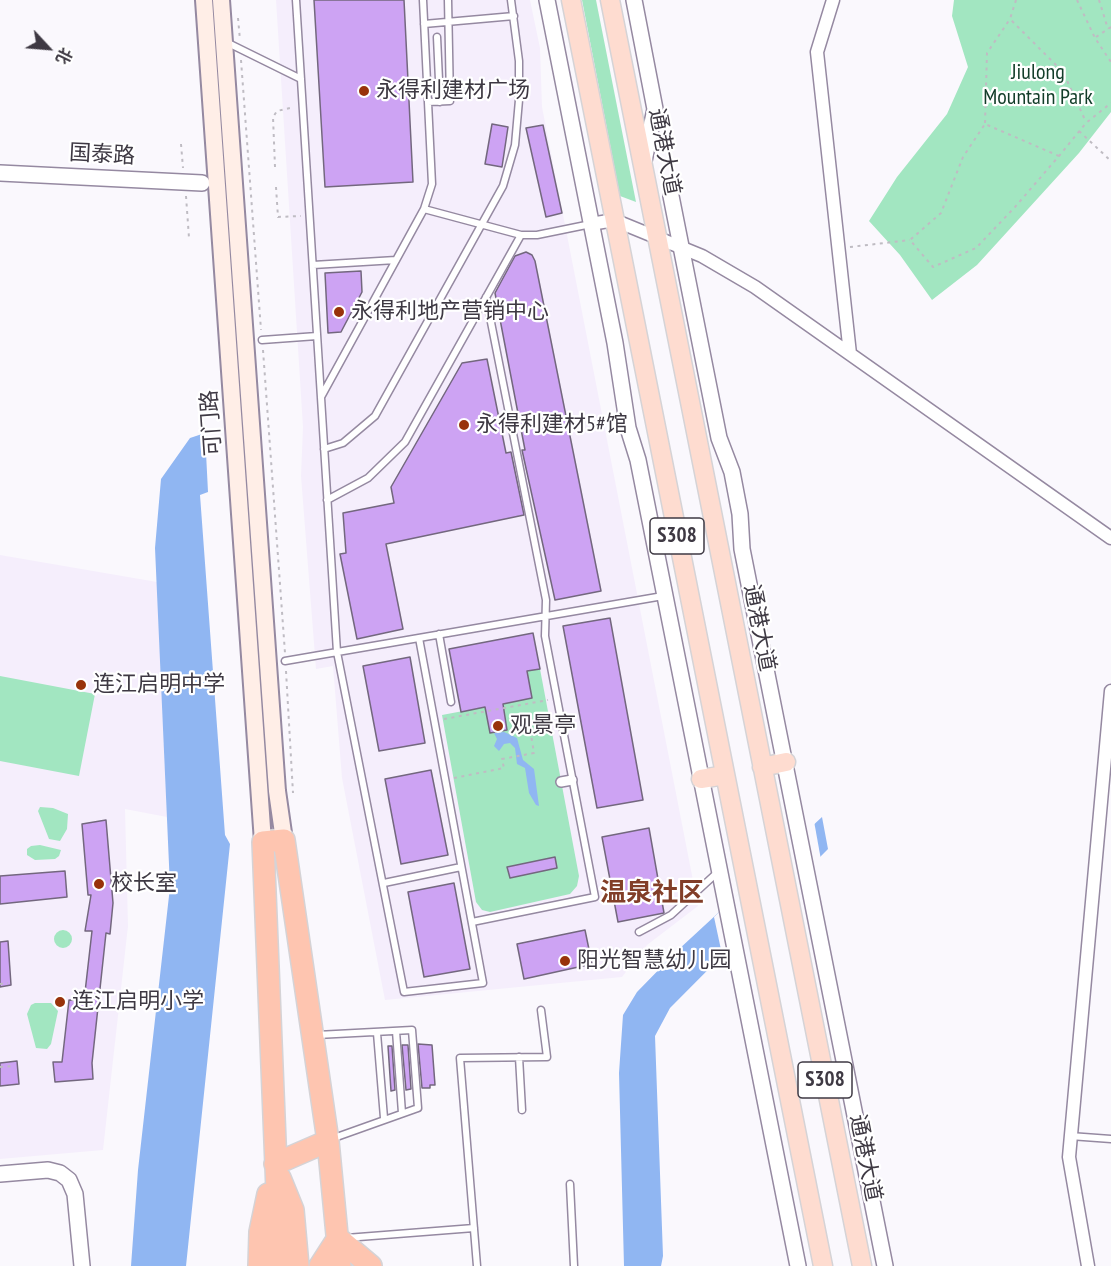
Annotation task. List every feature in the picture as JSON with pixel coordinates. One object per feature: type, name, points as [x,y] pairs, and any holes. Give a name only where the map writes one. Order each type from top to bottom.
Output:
[{"type":"highway","points":[[274,841],[312,1036],[328,1141],[340,1266]]},
{"type":"highway","points":[[274,841],[275,1164],[280,1266]]},
{"type":"highway","points":[[275,1164],[328,1141]]},
{"type":"highway","points":[[259,1266],[260,1232],[275,1164]]},
{"type":"highway","points":[[271,1266],[268,1219],[275,1164]]},
{"type":"highway","points":[[275,1164],[285,1212],[289,1266]]},
{"type":"highway","points":[[275,1164],[293,1210],[298,1266]]},
{"type":"highway","points":[[320,1266],[338,1238]]},
{"type":"highway","points":[[327,1266],[338,1238]]},
{"type":"highway","points":[[333,1266],[338,1238]]},
{"type":"highway","points":[[338,1238],[347,1266]]},
{"type":"highway","points":[[338,1238],[355,1266]]},
{"type":"highway","points":[[338,1238],[363,1266]]},
{"type":"highway","points":[[338,1238],[371,1266]]},
{"type":"main road","name":"可门路","points":[[204,0],[274,841]]},
{"type":"main road","name":"可门路","points":[[221,0],[276,791],[274,841]]},
{"type":"main road","name":"S308","points":[[571,0],[823,1266]]},
{"type":"main road","name":"通港大道","points":[[610,0],[862,1266]]},
{"type":"main road","points":[[762,767],[786,762]]},
{"type":"main road","points":[[701,779],[725,775]]},
{"type":"street","points":[[547,0],[628,428],[638,460],[798,1266]]},
{"type":"street","points":[[634,0],[655,109],[642,166]]},
{"type":"street","points":[[833,0],[818,52],[850,354]]},
{"type":"street","name":"国泰路","points":[[0,173],[202,183]]},
{"type":"street","points":[[671,196],[719,438],[732,472],[740,514],[742,549],[885,1266]]},
{"type":"street","points":[[591,224],[614,220],[681,248],[755,287],[1111,538]]},
{"type":"street","points":[[1088,1266],[1070,1157],[1070,1136],[1111,691]]},
{"type":"street","points":[[561,782],[572,780]]},
{"type":"street","points":[[0,1174],[48,1170],[60,1173],[69,1180],[75,1194],[82,1266]]},
{"type":"lane","points":[[296,0],[337,652],[404,992],[483,983],[419,638]]},
{"type":"lane","points":[[321,397],[424,209],[432,184],[423,0]]},
{"type":"lane","points":[[428,102],[450,101],[448,0]]},
{"type":"lane","points":[[324,449],[343,443],[375,416],[503,186],[515,145],[519,61],[511,0]]},
{"type":"lane","points":[[424,24],[514,16]]},
{"type":"lane","points":[[437,37],[440,102]]},
{"type":"lane","points":[[224,41],[301,79]]},
{"type":"lane","points":[[424,209],[521,235],[537,235],[591,224]]},
{"type":"lane","points":[[327,500],[368,478],[405,442],[521,235]]},
{"type":"lane","points":[[313,265],[396,260]]},
{"type":"lane","points":[[472,922],[595,897],[545,636],[546,600],[486,297]]},
{"type":"lane","points":[[262,340],[317,336]]},
{"type":"lane","points":[[285,661],[665,596]]},
{"type":"lane","points":[[439,634],[451,702]]},
{"type":"lane","points":[[384,883],[461,867]]},
{"type":"lane","points":[[639,932],[671,915],[719,870]]},
{"type":"lane","points":[[477,1266],[460,1058],[547,1057],[541,1010]]},
{"type":"lane","points":[[312,1036],[412,1030],[418,1108],[384,1118],[328,1141]]},
{"type":"lane","points":[[396,1031],[402,1113]]},
{"type":"lane","points":[[377,1033],[384,1118]]},
{"type":"lane","points":[[519,1057],[522,1110]]},
{"type":"lane","points":[[1070,1136],[1111,1139]]},
{"type":"lane","points":[[570,1184],[574,1266]]},
{"type":"lane","points":[[338,1238],[474,1228]]},
{"type":"path","points":[[838,248],[910,240],[941,213],[963,157],[985,124],[987,53],[1010,19],[1016,0]]},
{"type":"path","points":[[1077,0],[1095,38],[1111,62]]},
{"type":"path","points":[[1095,38],[1110,28],[1099,0]]},
{"type":"path","points":[[238,10],[294,786],[292,796]]},
{"type":"path","points":[[1010,19],[1063,72],[1086,123]]},
{"type":"path","points":[[910,240],[933,267],[976,248],[1059,156],[1079,130],[1111,103]]},
{"type":"path","points":[[275,167],[273,117],[277,111],[284,108],[303,106]]},
{"type":"path","points":[[985,124],[1059,156]]},
{"type":"path","points":[[1079,130],[1111,161]]},
{"type":"path","points":[[181,144],[184,173]]},
{"type":"path","points":[[276,187],[278,217],[309,215]]},
{"type":"path","points":[[185,194],[189,238]]},
{"type":"path","points":[[434,721],[557,698]]},
{"type":"path","points":[[445,780],[504,768],[502,759],[534,753],[531,735],[563,729]]},
{"type":"path","points":[[0,984],[8,983]]},
{"type":"path","points":[[0,1067],[14,1066]]},
{"type":"shaded area","points":[[276,0],[530,0],[540,48],[542,107],[698,906],[647,945],[622,977],[385,1000],[342,778],[333,666],[316,669],[301,476],[303,427]]},
{"type":"shaded area","points":[[0,555],[157,582],[167,817],[125,809],[128,926],[103,1150],[0,1159]]},
{"type":"green space","points":[[582,0],[596,0],[636,202],[620,196]]},
{"type":"green space","name":"Jiulong Mountain Park","points":[[954,0],[1111,0],[1111,112],[1079,153],[977,265],[932,300],[900,255],[869,221],[897,177],[947,114],[968,67],[952,16]]},
{"type":"green space","points":[[540,669],[579,876],[577,886],[570,894],[490,912],[482,910],[476,902],[442,715],[532,698],[527,671]]},
{"type":"green space","points":[[0,676],[95,694],[79,776],[0,761]]},
{"type":"green space","points":[[40,807],[53,808],[68,814],[67,829],[60,841],[49,839],[38,811]]},
{"type":"green space","points":[[40,845],[61,850],[59,856],[55,859],[35,860],[27,855],[27,849]]},
{"type":"green space","points":[[63,930],[69,933],[72,939],[69,945],[63,948],[57,945],[54,939],[57,933]]},
{"type":"green space","points":[[51,1003],[58,1011],[51,1044],[47,1049],[36,1048],[27,1014],[31,1005]]},
{"type":"water","points":[[205,433],[208,492],[200,495],[225,835],[230,844],[186,1266],[131,1266],[138,1170],[170,887],[155,548],[161,479],[190,438]]},
{"type":"water","points":[[504,732],[517,738],[523,760],[534,769],[539,806],[529,793],[525,768],[517,764],[515,748],[510,743],[504,744],[499,751],[494,746],[497,739],[494,733]]},
{"type":"water","points":[[822,817],[828,849],[670,1008],[655,1036],[663,1256],[661,1266],[624,1266],[619,1073],[623,1015],[637,992],[678,950]]},
{"type":"pier","points":[[814,821],[821,860],[723,959],[714,917]]},
{"type":"building","name":"永得利建材广场","points":[[314,0],[404,0],[413,182],[325,187]]},
{"type":"building","points":[[492,124],[508,127],[502,167],[485,164]]},
{"type":"building","points":[[543,125],[562,213],[546,217],[526,128]]},
{"type":"building","points":[[526,252],[532,255],[535,261],[601,591],[555,600],[522,450],[525,450],[495,293],[515,256]]},
{"type":"building","name":"永得利地产营销中心","points":[[361,271],[362,292],[341,332],[328,333],[325,273]]},
{"type":"building","name":"永得利建材5#馆","points":[[487,359],[506,453],[511,452],[524,515],[386,544],[403,629],[357,639],[340,554],[346,553],[343,513],[394,503],[391,487],[462,363]]},
{"type":"building","points":[[610,618],[643,800],[597,808],[563,626]]},
{"type":"building","points":[[533,633],[540,669],[527,671],[532,698],[503,704],[507,730],[490,733],[485,707],[461,712],[449,649]]},
{"type":"building","points":[[410,657],[425,743],[379,751],[363,666]]},
{"type":"building","points":[[431,770],[448,855],[401,864],[385,779]]},
{"type":"building","points":[[106,820],[113,903],[110,934],[106,933],[92,1063],[93,1079],[55,1082],[53,1062],[62,1062],[69,1000],[84,1001],[92,931],[85,931],[91,895],[88,895],[82,824]]},
{"type":"building","points":[[649,828],[664,913],[618,922],[602,837]]},
{"type":"building","points":[[555,857],[557,868],[510,878],[507,867]]},
{"type":"building","points":[[65,871],[67,897],[0,904],[0,876]]},
{"type":"building","points":[[454,883],[470,969],[424,977],[408,892]]},
{"type":"building","points":[[585,930],[592,964],[524,979],[517,944]]},
{"type":"building","points":[[8,941],[11,985],[0,987],[0,942]]},
{"type":"building","points":[[418,1044],[432,1045],[435,1085],[430,1085],[430,1088],[422,1088]]},
{"type":"building","points":[[402,1045],[408,1045],[411,1089],[406,1090]]},
{"type":"building","points":[[388,1046],[392,1046],[395,1090],[391,1091]]},
{"type":"building","points":[[17,1061],[19,1084],[0,1086],[0,1063]]},
{"type":"place","name":"永得利建材广场","points":[[364,91]]},
{"type":"place","name":"永得利地产营销中心","points":[[339,312]]},
{"type":"place","name":"永得利建材5#馆","points":[[464,425]]},
{"type":"place","name":"连江启明中学","points":[[81,685]]},
{"type":"place","name":"观景亭","points":[[498,726]]},
{"type":"place","name":"校长室","points":[[99,884]]},
{"type":"place","name":"阳光智慧幼儿园","points":[[565,961]]},
{"type":"place","name":"连江启明小学","points":[[60,1002]]},
{"type":"district","name":"温泉社区","points":[[652,894]]}]
